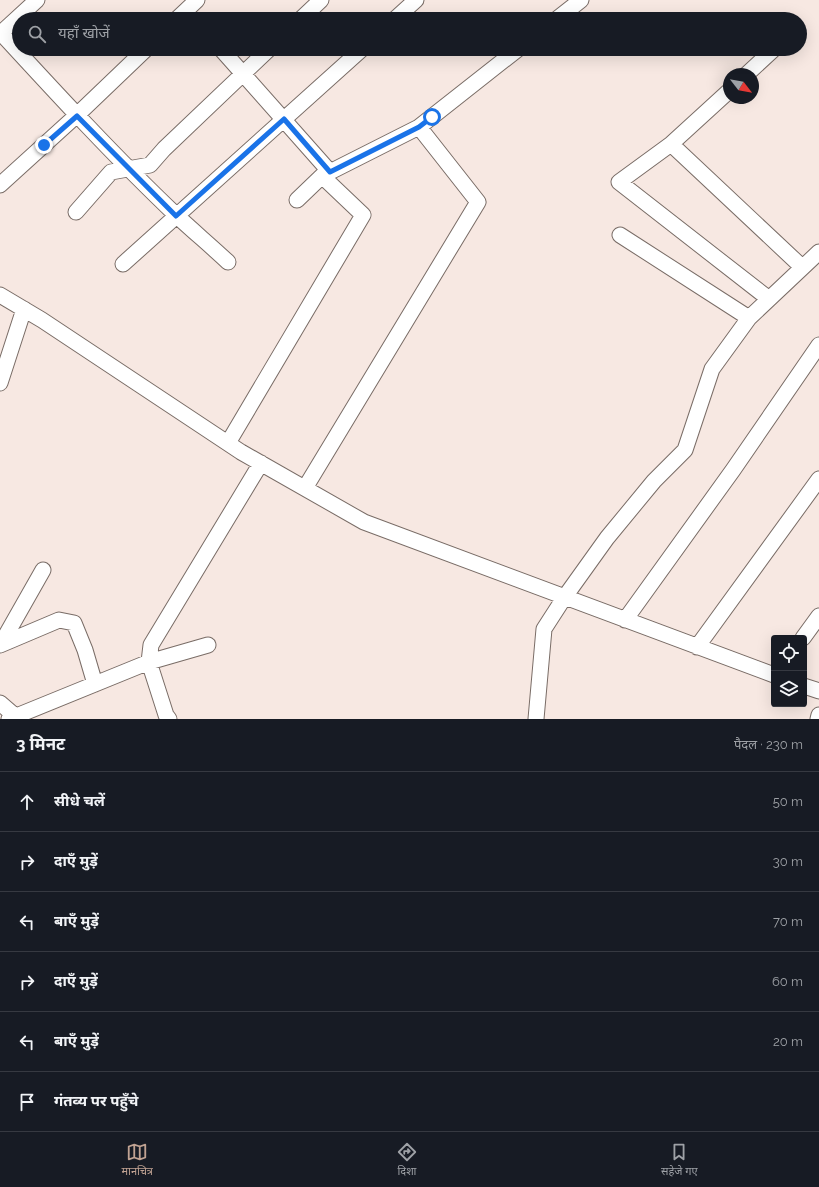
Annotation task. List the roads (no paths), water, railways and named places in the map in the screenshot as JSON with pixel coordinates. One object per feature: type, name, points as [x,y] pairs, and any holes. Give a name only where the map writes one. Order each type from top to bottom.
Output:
[{"type":"street","points":[[188,12],[197,0]]},
{"type":"street","points":[[308,12],[321,0]]},
{"type":"street","points":[[403,12],[416,0]]},
{"type":"street","points":[[566,12],[581,0]]},
{"type":"street","points":[[22,12],[33,1]]},
{"type":"street","points":[[12,21],[0,33],[12,46]]},
{"type":"street","points":[[21,56],[77,116],[176,216],[228,262]]},
{"type":"street","points":[[0,185],[77,116],[139,56]]},
{"type":"street","points":[[228,56],[284,119],[326,174],[363,215],[228,443]]},
{"type":"street","points":[[76,212],[111,172],[150,165],[164,149],[262,56]]},
{"type":"street","points":[[123,264],[354,56]]},
{"type":"street","points":[[297,200],[326,174],[419,127],[509,56]]},
{"type":"street","points":[[753,68],[766,56]]},
{"type":"street","points":[[723,96],[671,144],[619,182],[769,299]]},
{"type":"street","points":[[305,488],[478,202],[419,127]]},
{"type":"street","points":[[671,144],[802,267]]},
{"type":"street","points":[[620,235],[749,318]]},
{"type":"street","points":[[536,719],[544,629],[564,598],[607,538],[654,481],[685,450],[712,369],[749,318],[819,252]]},
{"type":"street","points":[[0,295],[42,320],[228,443],[364,522],[564,598],[771,674]]},
{"type":"street","points":[[0,383],[24,309]]},
{"type":"street","points":[[625,620],[733,470],[819,345]]},
{"type":"street","points":[[169,719],[166,715],[149,662],[151,645],[261,463]]},
{"type":"street","points":[[697,647],[819,479]]},
{"type":"street","points":[[0,645],[43,570]]},
{"type":"street","points":[[805,635],[819,616]]},
{"type":"street","points":[[0,645],[60,620],[74,623],[85,650],[95,684]]},
{"type":"street","points":[[0,703],[12,718],[149,662],[208,645]]},
{"type":"street","points":[[807,687],[819,691]]},
{"type":"street","points":[[818,719],[819,715]]}]
